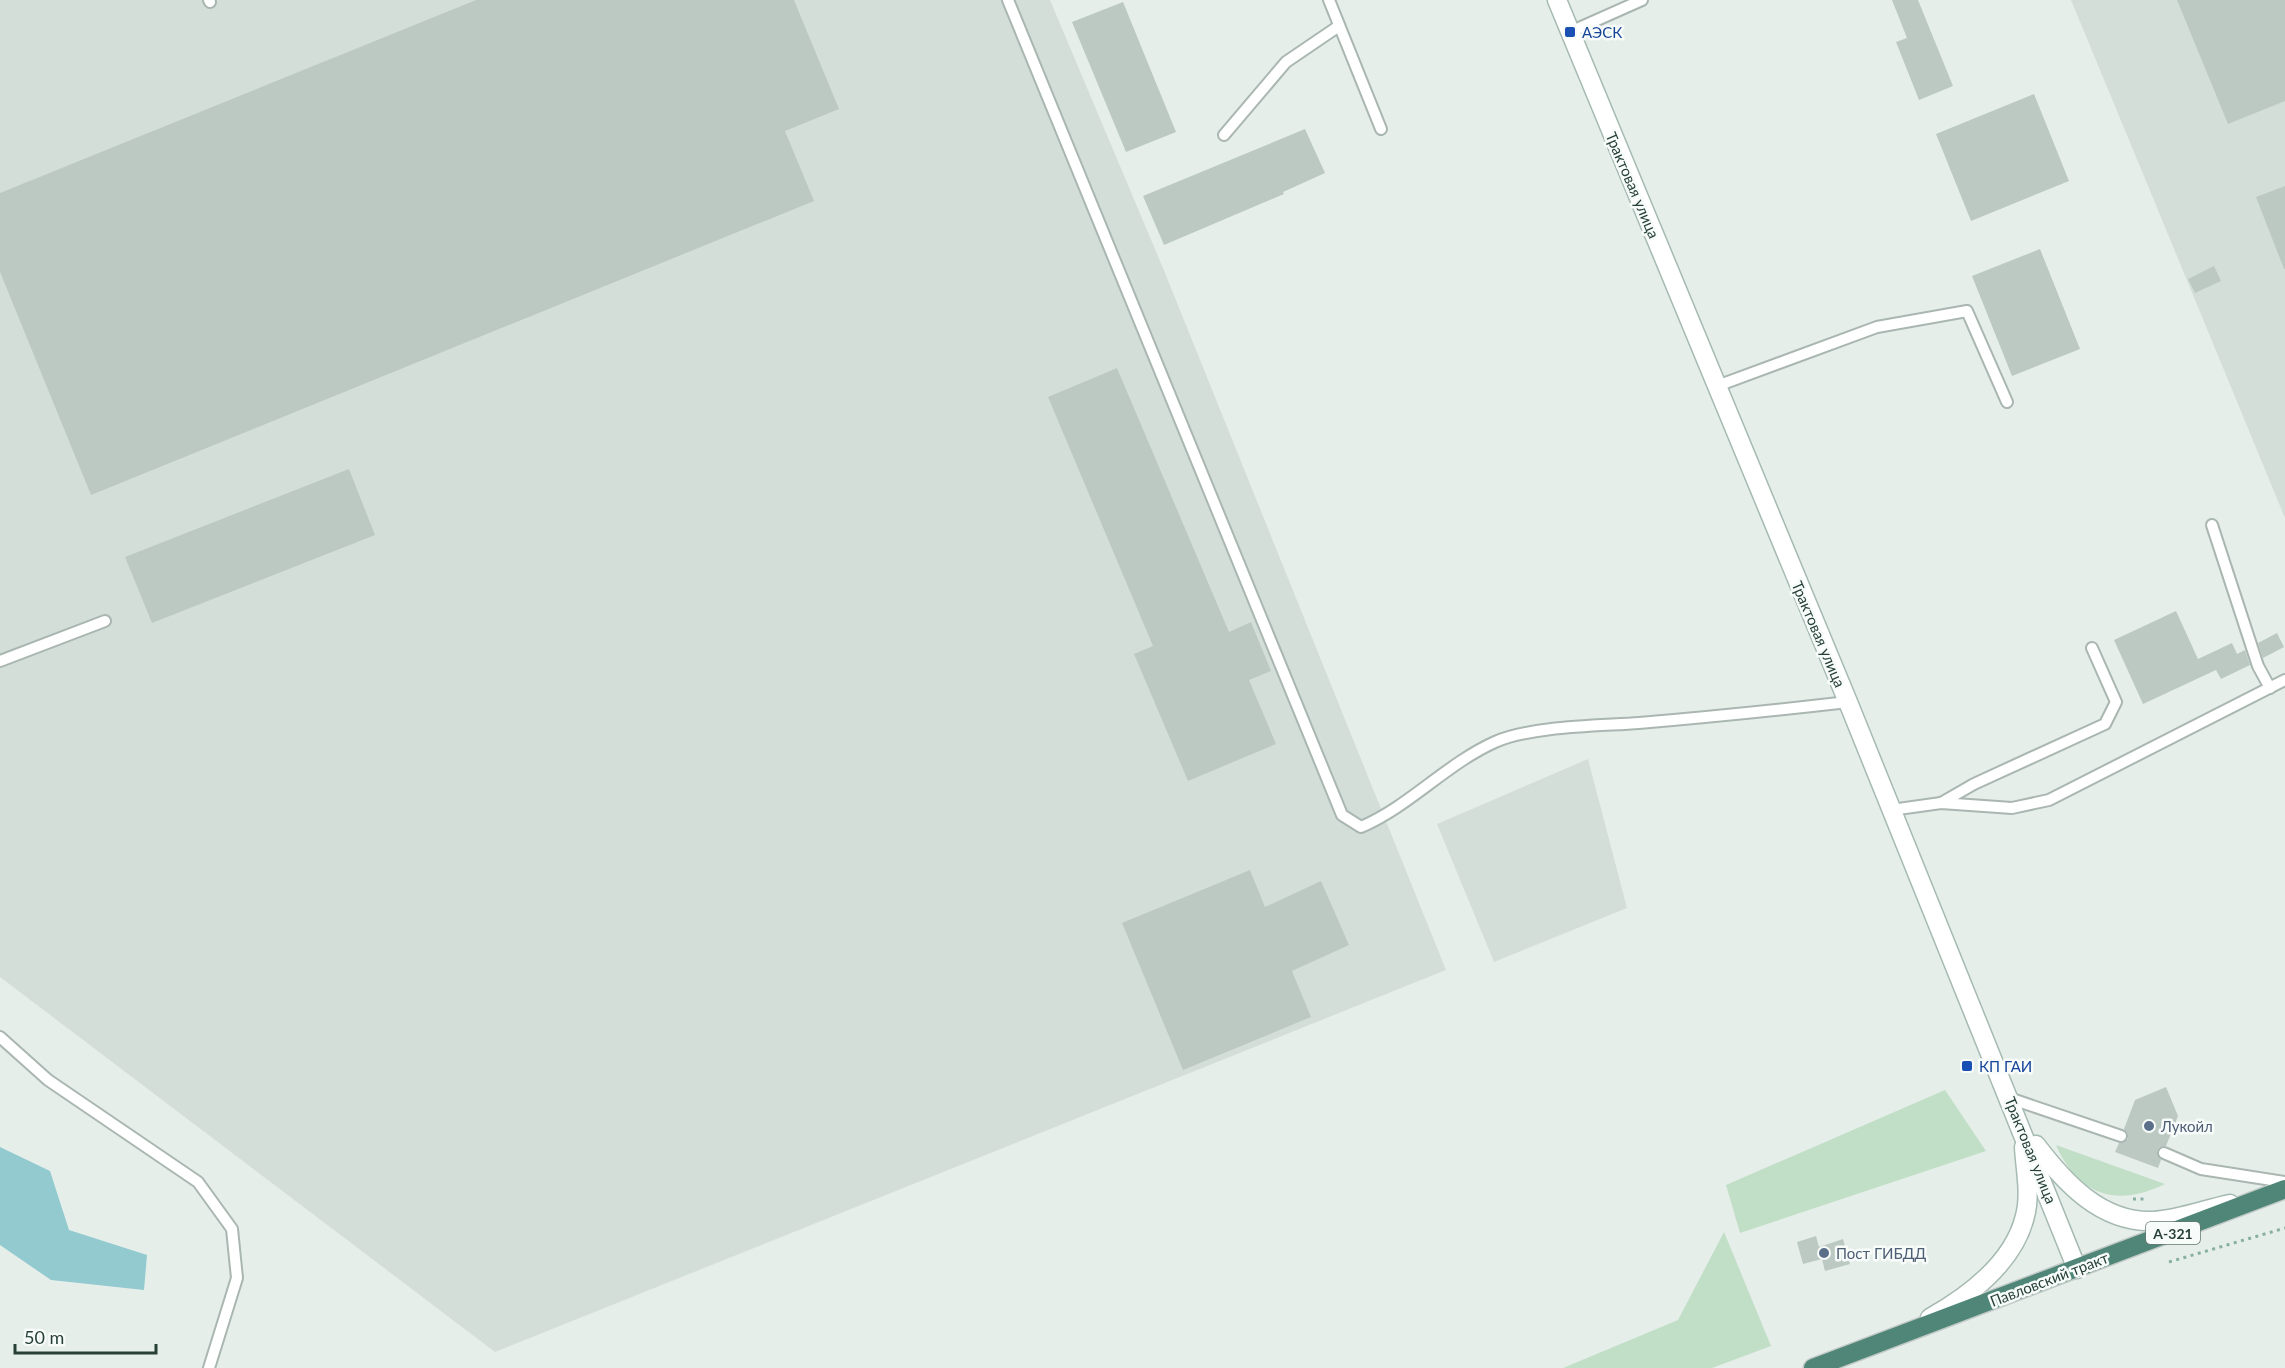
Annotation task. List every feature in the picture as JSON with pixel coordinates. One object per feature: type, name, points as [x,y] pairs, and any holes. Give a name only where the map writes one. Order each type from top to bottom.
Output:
[{"type":"highway","name":"Павловский тракт","points":[[1813,1368],[2276,1192]]},
{"type":"main road","name":"Трактовая улица","points":[[1557,0],[1848,702],[2022,1127],[2077,1269]]},
{"type":"main road","points":[[2022,1127],[2065,1179],[2091,1203],[2106,1211],[2152,1221],[2276,1192]]},
{"type":"main road","points":[[1897,1336],[1964,1299],[2004,1257],[2016,1238],[2026,1215],[2027,1186],[2022,1127]]},
{"type":"lane","points":[[1008,0],[1341,815],[1360,827],[1384,817],[1449,768],[1497,741],[1551,729],[1740,715],[1848,702]]},
{"type":"lane","points":[[1329,0],[1381,129]]},
{"type":"lane","points":[[1570,32],[1642,0]]},
{"type":"lane","points":[[1224,135],[1286,62],[1340,26]]},
{"type":"lane","points":[[1717,386],[1877,327],[1967,311],[2007,402]]},
{"type":"lane","points":[[2212,525],[2258,666],[2270,688]]},
{"type":"lane","points":[[0,661],[105,621]]},
{"type":"lane","points":[[1941,803],[1974,784],[2105,724],[2116,702],[2092,648]]},
{"type":"lane","points":[[1891,810],[1941,803],[2012,808],[2049,800],[2285,680]]},
{"type":"lane","points":[[0,1037],[48,1080],[198,1182],[232,1228],[237,1278],[209,1368]]},
{"type":"lane","points":[[2009,1098],[2121,1136]]},
{"type":"lane","points":[[2164,1153],[2200,1169],[2285,1182]]},
{"type":"path","points":[[2169,1262],[2285,1228]]},
{"type":"shaded area","points":[[0,0],[1050,0],[1163,268],[1446,970],[495,1352],[0,977]]},
{"type":"shaded area","points":[[2071,0],[2285,0],[2285,518],[2146,181]]},
{"type":"shaded area","points":[[1588,759],[1627,908],[1494,962],[1437,824]]},
{"type":"green space","points":[[1945,1090],[1986,1151],[1740,1233],[1726,1185]]},
{"type":"green space","points":[[2056,1145],[2165,1184],[2130,1195],[2100,1192],[2087,1186],[2075,1176]]},
{"type":"green space","points":[[1724,1232],[1771,1346],[1712,1368],[1563,1368],[1678,1320]]},
{"type":"water","points":[[0,1147],[50,1171],[69,1230],[147,1255],[144,1290],[51,1280],[0,1245]]},
{"type":"building","points":[[476,0],[794,0],[839,109],[785,131],[814,201],[91,495],[0,272],[0,193]]},
{"type":"building","points":[[1892,0],[1918,0],[1953,86],[1919,100],[1896,42],[1907,38]]},
{"type":"building","points":[[2177,0],[2285,0],[2285,101],[2228,124]]},
{"type":"building","points":[[1123,2],[1176,132],[1126,152],[1072,22]]},
{"type":"building","points":[[2034,94],[2069,181],[1971,221],[1936,134]]},
{"type":"building","points":[[1305,129],[1325,173],[1283,192],[1284,194],[1164,245],[1143,196]]},
{"type":"building","points":[[2285,186],[2285,269],[2284,269],[2256,197]]},
{"type":"building","points":[[2040,249],[2080,349],[2012,376],[1972,276]]},
{"type":"building","points":[[2214,266],[2221,281],[2195,293],[2188,279]]},
{"type":"building","points":[[1117,368],[1229,632],[1251,622],[1271,671],[1249,680],[1276,744],[1188,781],[1134,654],[1153,646],[1048,397]]},
{"type":"building","points":[[349,469],[375,535],[152,623],[125,557]]},
{"type":"building","points":[[2176,611],[2198,659],[2232,643],[2237,654],[2245,650],[2250,665],[2221,679],[2216,670],[2143,704],[2114,640]]},
{"type":"building","points":[[2277,633],[2284,647],[2263,658],[2258,643]]},
{"type":"building","points":[[1250,870],[1265,907],[1321,881],[1349,945],[1292,971],[1311,1017],[1183,1070],[1122,923]]},
{"type":"building","name":"Лукойл","points":[[2166,1087],[2178,1116],[2166,1146],[2160,1147],[2157,1151],[2161,1160],[2158,1168],[2115,1152],[2119,1143],[2128,1139],[2128,1134],[2124,1129],[2135,1100]]},
{"type":"building","name":"Пост ГИБДД","points":[[1816,1236],[1819,1247],[1843,1239],[1850,1264],[1825,1271],[1822,1259],[1803,1264],[1797,1242]]},
{"type":"place","name":"АЭСК","points":[[1570,32]]},
{"type":"place","name":"КП ГАИ","points":[[1967,1066]]},
{"type":"place","name":"Лукойл","points":[[2149,1126]]},
{"type":"place","name":"Пост ГИБДД","points":[[1824,1253]]}]
